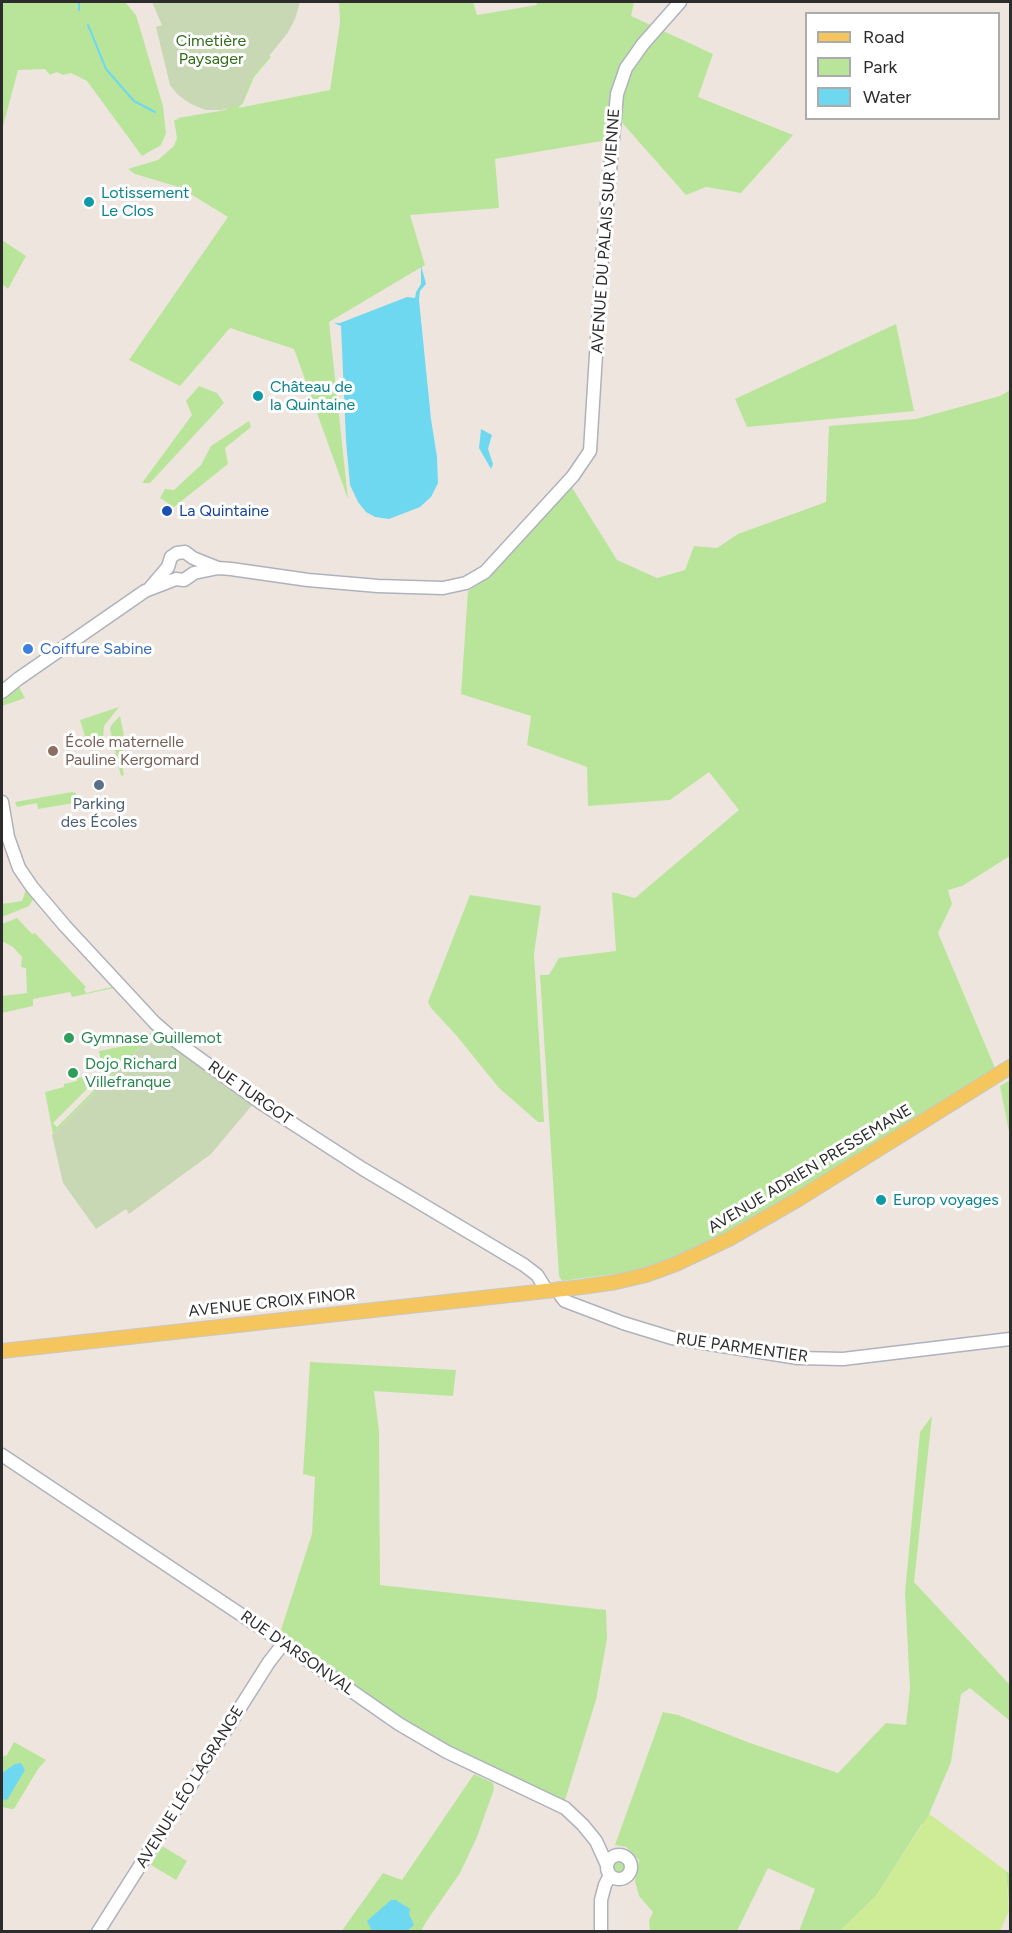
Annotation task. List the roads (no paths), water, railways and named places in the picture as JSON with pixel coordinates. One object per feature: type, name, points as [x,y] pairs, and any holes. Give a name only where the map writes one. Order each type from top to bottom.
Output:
[{"type":"main road","name":"AVENUE ADRIEN PRESSEMANE","points":[[553,1290],[615,1282],[646,1275],[676,1264],[729,1239],[797,1200],[1011,1067]]},
{"type":"main road","name":"AVENUE CROIX FINOR","points":[[2,1351],[553,1290]]},
{"type":"street","name":"AVENUE DU PALAIS SUR VIENNE","points":[[218,568],[308,580],[378,586],[443,588],[466,583],[485,572],[586,459],[591,446],[602,258],[617,93],[626,69],[643,44],[680,2]]},
{"type":"street","points":[[176,579],[168,567],[169,560],[177,553],[185,552],[193,558],[218,568]]},
{"type":"street","points":[[193,558],[194,573]]},
{"type":"street","points":[[2,692],[150,588],[168,567]]},
{"type":"street","points":[[150,588],[176,579],[184,580],[194,573],[218,568]]},
{"type":"street","name":"RUE TURGOT","points":[[2,802],[9,837],[19,868],[32,887],[155,1023],[177,1042],[261,1103],[363,1169],[524,1265],[553,1290]]},
{"type":"street","name":"RUE PARMENTIER","points":[[553,1290],[571,1304],[672,1338],[798,1358],[843,1359],[1011,1339]]},
{"type":"street","name":"RUE D'ARSONVAL","points":[[2,1455],[409,1730],[447,1752],[565,1808],[596,1841],[608,1870]]},
{"type":"street","name":"AVENUE LÉO LAGRANGE","points":[[98,1932],[269,1662],[283,1644]]},
{"type":"street","name":"RUE D'ARSONVAL","points":[[596,1841],[619,1854]]},
{"type":"street","points":[[601,1932],[601,1900],[608,1870],[612,1856],[619,1854],[628,1859],[631,1869],[627,1876],[620,1879],[608,1870]]},
{"type":"water","points":[[421,265],[426,284],[420,291],[419,300],[438,483],[431,497],[420,507],[389,519],[375,517],[366,512],[358,502],[350,485],[341,326],[334,323],[340,323],[407,297],[415,298],[421,284]]},
{"type":"water","points":[[481,429],[492,435],[488,449],[493,464],[491,469],[479,448]]},
{"type":"water","points":[[21,1763],[25,1770],[7,1800],[2,1799],[2,1773],[15,1764]]},
{"type":"water","points":[[391,1900],[396,1900],[410,1909],[409,1914],[414,1925],[407,1931],[372,1931],[367,1921]]},
{"type":"waterway","points":[[79,2],[79,10]]},
{"type":"waterway","points":[[88,25],[106,69],[134,101],[155,112]]},
{"type":"place","name":"Lotissement Le Clos","points":[[89,202]]},
{"type":"place","name":"Château de la Quintaine","points":[[258,396]]},
{"type":"place","name":"La Quintaine","points":[[167,511]]},
{"type":"place","name":"Coiffure Sabine","points":[[28,649]]},
{"type":"place","name":"École maternelle Pauline Kergomard","points":[[53,751]]},
{"type":"place","name":"Parking des Écoles","points":[[99,785]]},
{"type":"place","name":"Gymnase Guillemot","points":[[69,1038]]},
{"type":"place","name":"Dojo Richard Villefranque","points":[[73,1073]]},
{"type":"place","name":"Europ voyages","points":[[881,1200]]},
{"type":"park label","name":"Cimetière Paysager","points":[[211,50]]}]
